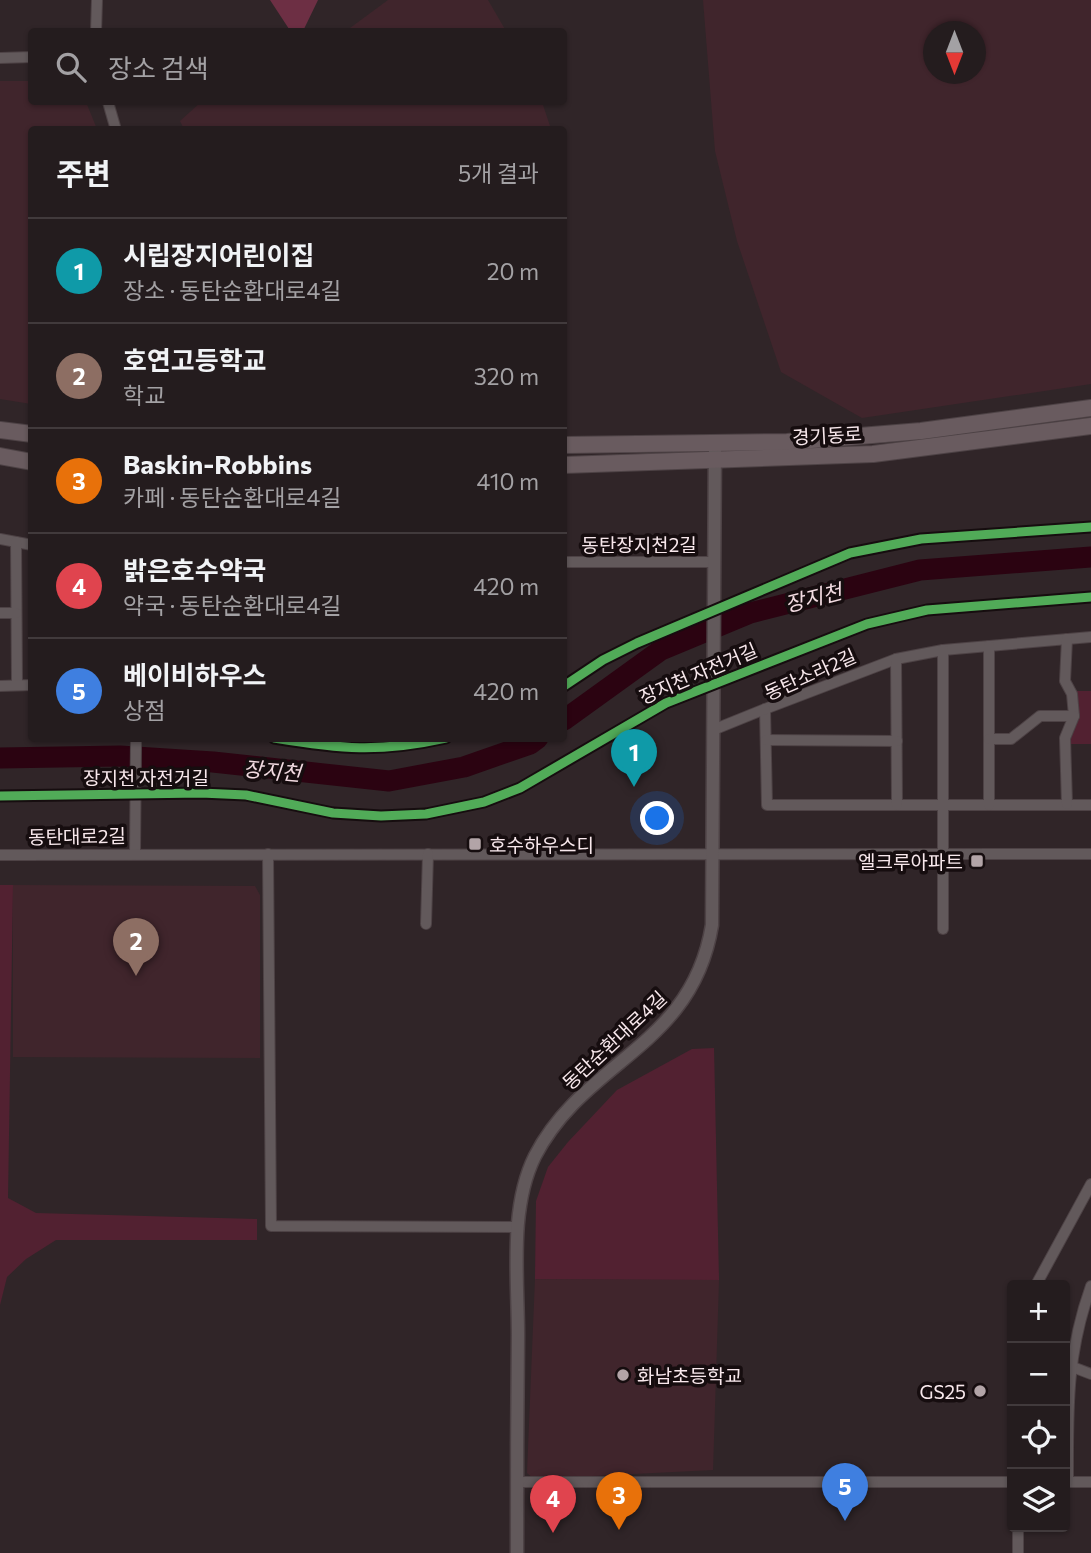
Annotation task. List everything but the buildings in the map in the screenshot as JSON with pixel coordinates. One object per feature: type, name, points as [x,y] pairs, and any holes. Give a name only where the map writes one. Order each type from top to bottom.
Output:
[{"type":"main road","name":"경기동로","points":[[567,445],[787,442],[921,431],[1091,408]]},
{"type":"main road","name":"경기동로","points":[[567,465],[714,462],[873,454],[1091,426]]},
{"type":"main road","points":[[0,430],[28,434]]},
{"type":"main road","points":[[0,457],[26,461]]},
{"type":"street","points":[[96,28],[97,0]]},
{"type":"street","points":[[0,58],[28,57]]},
{"type":"street","points":[[109,105],[115,126]]},
{"type":"street","name":"동탄순환대로4길","points":[[517,1553],[518,1227],[534,1158],[550,1132],[576,1101],[662,1026],[681,1005],[707,954],[712,925],[715,444]]},
{"type":"street","points":[[0,538],[28,544]]},
{"type":"street","points":[[16,542],[17,685]]},
{"type":"street","name":"동탄장지천2길","points":[[567,562],[714,562]]},
{"type":"street","points":[[0,613],[16,613]]},
{"type":"street","name":"동탄소라2길","points":[[1091,637],[943,650],[896,659],[765,709],[767,805],[1091,804]]},
{"type":"street","points":[[1067,639],[1065,681],[1072,694],[1074,716],[1065,738],[1067,804]]},
{"type":"street","points":[[989,646],[989,805]]},
{"type":"street","points":[[943,650],[943,929]]},
{"type":"street","points":[[896,659],[897,805]]},
{"type":"street","points":[[0,686],[28,685]]},
{"type":"street","points":[[713,730],[765,709]]},
{"type":"street","points":[[989,739],[1011,739],[1040,716],[1074,716]]},
{"type":"street","points":[[766,740],[897,741]]},
{"type":"street","name":"동탄대로2길","points":[[0,855],[135,854],[136,742]]},
{"type":"street","points":[[135,854],[1091,854]]},
{"type":"street","points":[[268,854],[271,1226],[518,1227]]},
{"type":"street","points":[[426,924],[428,854]]},
{"type":"street","points":[[1039,1280],[1091,1184]]},
{"type":"street","points":[[1091,1286],[1089,1300],[1077,1326],[1070,1366],[1091,1374]]},
{"type":"street","points":[[1066,1469],[1069,1406]]},
{"type":"street","points":[[517,1482],[1007,1482]]},
{"type":"street","points":[[1070,1482],[1091,1482]]},
{"type":"street","points":[[1018,1532],[1018,1553]]},
{"type":"shaded area","points":[[270,0],[318,0],[304,28],[288,28]]},
{"type":"shaded area","points":[[388,0],[488,0],[504,28],[350,28]]},
{"type":"shaded area","points":[[703,0],[1091,0],[1091,384],[862,418],[781,372],[737,241],[715,151]]},
{"type":"shaded area","points":[[0,81],[28,81],[28,105],[87,105],[96,126],[28,126],[28,404],[0,399]]},
{"type":"shaded area","points":[[198,105],[543,105],[550,126],[182,126],[180,121]]},
{"type":"shaded area","points":[[1077,691],[1091,691],[1091,744],[1069,744],[1077,721]]},
{"type":"shaded area","points":[[0,885],[13,885],[8,1198],[36,1213],[257,1219],[257,1240],[56,1240],[26,1259],[7,1277],[0,1305]]},
{"type":"shaded area","points":[[13,885],[255,886],[260,895],[260,1058],[13,1057]]},
{"type":"shaded area","points":[[714,1048],[719,1280],[535,1279],[536,1201],[548,1167],[617,1090],[692,1049]]},
{"type":"shaded area","name":"화남초등학교","points":[[535,1279],[719,1280],[713,1470],[534,1479],[527,1473]]},
{"type":"waterway","name":"장지천","points":[[567,718],[661,650],[750,613],[920,570],[1091,557]]},
{"type":"waterway","name":"장지천","points":[[0,758],[120,756],[213,762],[389,781],[464,767],[533,742]]},
{"type":"cycle path","points":[[567,684],[603,660],[637,643],[850,553],[921,539],[1091,527]]},
{"type":"cycle path","name":"장지천 자전거길","points":[[0,796],[201,793],[246,795],[333,813],[381,816],[426,814],[484,802],[520,788],[666,703],[867,624],[927,610],[1091,597]]},
{"type":"cycle path","points":[[300,742],[360,748],[427,742]]},
{"type":"place","name":"시립장지어린이집","points":[[634,787]]},
{"type":"place","name":"호수하우스디","points":[[475,844]]},
{"type":"place","name":"엘크루아파트","points":[[977,861]]},
{"type":"place","name":"호연고등학교","points":[[136,976]]},
{"type":"place","name":"화남초등학교","points":[[623,1375]]},
{"type":"place","name":"GS25","points":[[980,1391]]},
{"type":"place","name":"베이비하우스","points":[[845,1521]]},
{"type":"place","name":"Baskin-Robbins","points":[[619,1530]]},
{"type":"place","name":"밝은호수약국","points":[[553,1533]]}]
